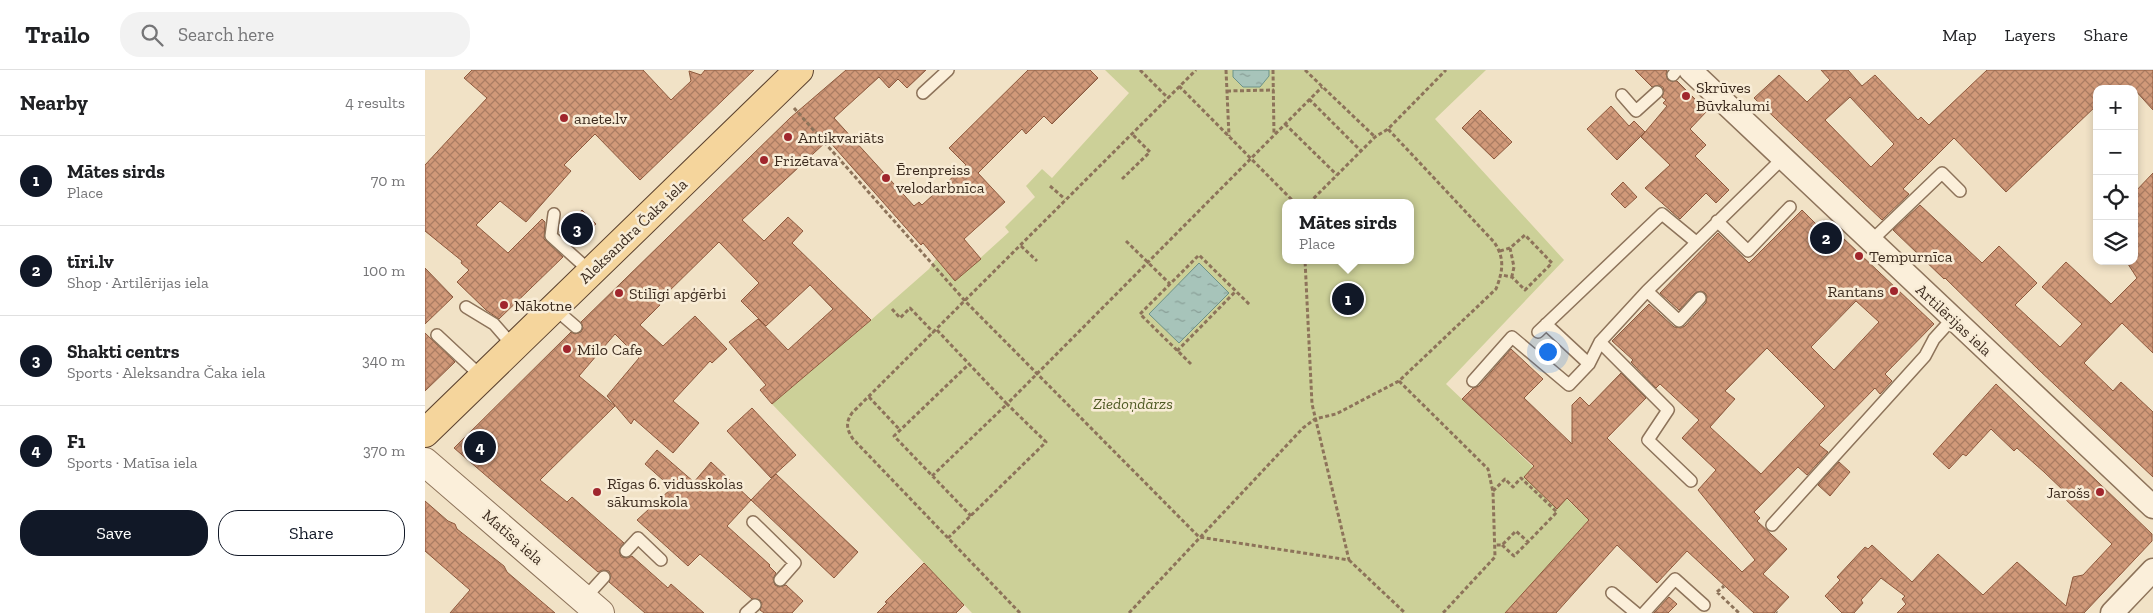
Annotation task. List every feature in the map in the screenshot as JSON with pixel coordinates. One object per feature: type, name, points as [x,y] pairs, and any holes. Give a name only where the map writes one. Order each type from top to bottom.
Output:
[{"type":"main road","name":"Aleksandra Čaka iela","points":[[425,433],[799,70]]},
{"type":"street","name":"Artilērijas iela","points":[[1680,72],[1783,158],[2153,507]]},
{"type":"street","name":"Matīsa iela","points":[[425,462],[592,606]]},
{"type":"street","points":[[2112,613],[2153,570]]},
{"type":"lane","points":[[923,93],[948,70]]},
{"type":"lane","points":[[1622,95],[1636,111],[1657,92]]},
{"type":"lane","points":[[1473,380],[1512,337],[1569,385],[1589,364],[1600,342],[1647,291],[1717,220],[1783,158]]},
{"type":"lane","points":[[1871,241],[1942,173],[1960,191]]},
{"type":"lane","points":[[1717,220],[1748,251],[1790,207]]},
{"type":"lane","points":[[554,214],[551,236],[591,272]]},
{"type":"lane","points":[[1589,364],[1542,328],[1662,214],[1695,242]]},
{"type":"lane","points":[[1647,291],[1679,320],[1699,298]]},
{"type":"lane","points":[[466,307],[494,324],[514,346]]},
{"type":"lane","points":[[554,308],[576,327]]},
{"type":"lane","points":[[1772,525],[1925,356],[1934,339],[1953,318]]},
{"type":"lane","points":[[437,335],[482,377]]},
{"type":"lane","points":[[1600,342],[1668,410],[1648,440],[1691,480]]},
{"type":"lane","points":[[753,522],[795,563],[780,580]]},
{"type":"lane","points":[[626,551],[638,538],[661,560]]},
{"type":"lane","points":[[592,606],[604,577]]},
{"type":"lane","points":[[1645,613],[1675,579],[1704,605]]},
{"type":"lane","points":[[1613,593],[1636,613]]},
{"type":"lane","points":[[746,613],[755,605]]},
{"type":"path","points":[[1140,70],[1168,98]]},
{"type":"path","points":[[1020,613],[849,433],[847,427],[849,417],[1196,70]]},
{"type":"path","points":[[1226,70],[1229,136]]},
{"type":"path","points":[[1273,70],[1274,136]]},
{"type":"path","points":[[1305,70],[1375,137]]},
{"type":"path","points":[[1313,199],[1375,137],[1389,129],[1446,70]]},
{"type":"path","points":[[1179,86],[1291,199]]},
{"type":"path","points":[[932,476],[1038,373],[1322,86]]},
{"type":"path","points":[[778,90],[966,302],[1199,537],[1349,560]]},
{"type":"path","points":[[1227,91],[1274,90]]},
{"type":"path","points":[[1309,99],[1361,151]]},
{"type":"path","points":[[1285,124],[1337,175]]},
{"type":"path","points":[[1129,613],[1303,428],[1315,419],[1336,414],[1399,381],[1496,289],[1502,275],[1503,263],[1495,242],[1389,129]]},
{"type":"path","points":[[1122,179],[1150,152],[1132,134]]},
{"type":"path","points":[[1050,186],[1065,199]]},
{"type":"path","points":[[1500,251],[1510,248],[1525,235],[1552,263],[1525,290],[1512,277],[1502,275]]},
{"type":"path","points":[[1126,241],[1170,284]]},
{"type":"path","points":[[1021,246],[1037,261]]},
{"type":"path","points":[[1510,248],[1514,267],[1512,277]]},
{"type":"path","points":[[1191,364],[1140,314],[1199,255],[1250,304]]},
{"type":"path","points":[[1305,264],[1312,404],[1349,560],[1405,613]]},
{"type":"path","points":[[1177,351],[1236,291]]},
{"type":"path","points":[[892,309],[900,318],[910,308],[969,364],[1045,442],[948,538]]},
{"type":"path","points":[[969,364],[894,436],[971,516]]},
{"type":"path","points":[[1399,381],[1488,469],[1493,492],[1495,557],[1443,613]]},
{"type":"path","points":[[869,396],[900,430]]},
{"type":"path","points":[[1493,492],[1505,479],[1513,487],[1521,478],[1557,512],[1514,556],[1502,545],[1495,545]]},
{"type":"path","points":[[1502,545],[1516,530],[1528,542]]},
{"type":"path","points":[[1717,592],[1739,613]]},
{"type":"green space","name":"Ziedoņdārzs","points":[[1105,70],[1486,70],[1435,119],[1564,260],[1446,384],[1589,520],[1505,613],[972,613],[772,404],[929,269],[936,259],[955,281],[1009,232],[1005,227],[1035,197],[1026,186],[1042,169],[1052,178],[1129,93]]},
{"type":"water","points":[[1233,70],[1269,70],[1269,76],[1260,87],[1243,87],[1233,77]]},
{"type":"water","points":[[1199,263],[1229,293],[1179,343],[1149,314]]},
{"type":"building","points":[[472,70],[643,70],[671,100],[691,81],[689,71],[701,75],[705,70],[754,70],[640,180],[595,134],[564,165],[571,171],[526,222],[500,201],[476,225],[508,253],[542,219],[545,222],[544,239],[563,257],[499,319],[486,310],[457,282],[469,270],[461,263],[462,261],[425,231],[425,165],[487,98],[464,78]]},
{"type":"building","points":[[846,70],[926,70],[907,88],[898,79],[889,88],[879,77],[834,118],[914,206],[919,202],[922,205],[966,165],[949,148],[1028,70],[1090,70],[1098,78],[1052,124],[1044,116],[1026,134],[1022,129],[978,173],[1005,202],[964,239],[981,259],[955,281],[923,243],[921,245],[828,140],[742,220],[764,241],[788,217],[803,231],[792,243],[871,320],[772,404],[760,390],[766,385],[729,342],[758,319],[788,350],[833,309],[810,285],[766,326],[741,301],[759,283],[719,242],[658,302],[660,305],[640,325],[663,346],[695,316],[727,349],[712,363],[710,361],[673,401],[699,423],[673,453],[634,419],[631,424],[607,396],[639,358],[615,334],[579,376],[615,406],[540,480],[567,502],[572,497],[624,543],[619,550],[621,557],[628,558],[632,556],[668,588],[671,584],[704,613],[645,613],[609,582],[611,575],[609,571],[602,570],[598,572],[454,448],[571,332],[575,334],[581,332],[583,328],[581,322],[790,118]]},
{"type":"building","points":[[1635,70],[1667,70],[1668,80],[1677,81],[1707,111],[1690,129],[1706,145],[1695,156],[1729,190],[1716,203],[1706,193],[1680,219],[1645,188],[1670,165],[1641,137],[1667,106],[1663,103],[1666,100],[1662,97],[1663,87],[1659,85],[1652,87]]},
{"type":"building","points":[[1821,70],[1848,70],[1862,86],[1875,75],[1918,120],[1921,117],[1929,125],[1987,70],[2153,70],[2153,110],[2138,93],[2138,85],[2093,85],[2093,109],[2006,192],[1954,138],[1903,189],[1909,194],[1882,220],[1754,98],[1779,75],[1807,102],[1830,80]],"holes":[[[1850,97],[1894,144],[1871,167],[1825,120]]]},
{"type":"building","points":[[1611,106],[1629,126],[1634,121],[1645,132],[1617,160],[1587,129]]},
{"type":"building","points":[[1480,110],[1512,142],[1494,159],[1462,128]]},
{"type":"building","points":[[2153,173],[2153,353],[2122,323],[2084,363],[2113,391],[2121,382],[2153,412],[2153,477],[1893,230],[1920,205],[1982,263],[1999,246],[2037,283],[2015,305],[2060,347],[2082,324],[2042,287],[2066,262],[2111,304],[2137,278],[2129,265],[2138,265],[2138,189]]},
{"type":"building","points":[[1623,182],[1637,197],[1625,208],[1611,194]]},
{"type":"building","points":[[582,210],[596,224],[573,246],[559,232]]},
{"type":"building","points":[[1802,210],[1818,226],[1824,220],[1934,324],[1885,374],[1892,381],[1880,394],[1875,388],[1819,445],[1828,452],[1807,475],[1798,467],[1754,512],[1760,518],[1757,521],[1787,549],[1763,574],[1789,597],[1774,613],[1754,613],[1687,551],[1657,583],[1617,545],[1556,613],[1505,613],[1589,520],[1567,498],[1557,509],[1524,477],[1534,466],[1462,399],[1473,388],[1479,386],[1511,349],[1543,379],[1524,398],[1572,444],[1572,405],[1580,397],[1589,406],[1621,373],[1646,398],[1607,438],[1742,572],[1755,560],[1698,490],[1716,470],[1682,438],[1699,420],[1660,384],[1656,388],[1631,362],[1633,360],[1612,341],[1649,304],[1674,327],[1681,328],[1685,326],[1706,303],[1707,296],[1705,293],[1701,291],[1695,293],[1679,310],[1660,293],[1718,233],[1749,263]],"holes":[[[1856,301],[1879,322],[1834,370],[1811,347]],[[1767,348],[1825,406],[1761,474],[1710,427],[1735,399],[1725,391]]]},
{"type":"building","points":[[425,268],[453,297],[425,324]]},
{"type":"building","points":[[425,333],[455,362],[425,391]]},
{"type":"building","points":[[1996,384],[2152,534],[2152,541],[2084,613],[1897,613],[1906,604],[1902,599],[1905,596],[1881,578],[1861,600],[1863,603],[1854,613],[1842,613],[1825,596],[1840,580],[1837,577],[1865,547],[1868,549],[1872,545],[1912,582],[1938,554],[1983,595],[2017,562],[2066,606],[2073,577],[2083,575],[2112,544],[2062,496],[2065,492],[2044,472],[2017,448],[2014,451],[1991,429],[1966,456],[1963,454],[1949,469],[1933,454]]},
{"type":"building","points":[[752,408],[796,455],[771,478],[727,431]]},
{"type":"building","points":[[657,450],[694,482],[711,462],[751,500],[727,526],[770,565],[776,573],[773,579],[775,585],[779,587],[786,585],[803,601],[792,613],[764,613],[760,610],[762,604],[760,600],[752,599],[700,554],[688,566],[637,520],[672,488],[645,464]]},
{"type":"building","points":[[1839,462],[1850,472],[1830,496],[1818,485]]},
{"type":"building","points":[[776,474],[858,552],[834,578],[751,500]]},
{"type":"building","points":[[425,501],[504,566],[507,572],[555,613],[450,613],[470,590],[425,551]]},
{"type":"building","points":[[924,563],[964,605],[956,613],[877,613],[887,603],[885,602]]},
{"type":"building","points":[[1669,597],[1677,604],[1668,613],[1654,613]]},
{"type":"place","name":"Skrūves Būvkalumi","points":[[1686,96]]},
{"type":"place","name":"anete.lv","points":[[564,118]]},
{"type":"place","name":"Antikvariāts","points":[[788,137]]},
{"type":"place","name":"Frizētava","points":[[764,160]]},
{"type":"place","name":"Ērenpreiss velodarbnīca","points":[[886,178]]},
{"type":"place","name":"Shakti centrs","points":[[577,229]]},
{"type":"place","name":"tīri.lv","points":[[1826,238]]},
{"type":"place","name":"Tempurnīca","points":[[1859,256]]},
{"type":"place","name":"Rantans","points":[[1894,291]]},
{"type":"place","name":"Stilīgi apģērbi","points":[[619,293]]},
{"type":"place","name":"Mātes sirds","points":[[1348,299]]},
{"type":"place","name":"Nākotne","points":[[504,305]]},
{"type":"place","name":"Milo Cafe","points":[[567,349]]},
{"type":"place","name":"F1","points":[[480,447]]},
{"type":"place","name":"Rīgas 6. vidusskolas sākumskola","points":[[597,492]]},
{"type":"place","name":"Jarošs","points":[[2100,492]]}]
